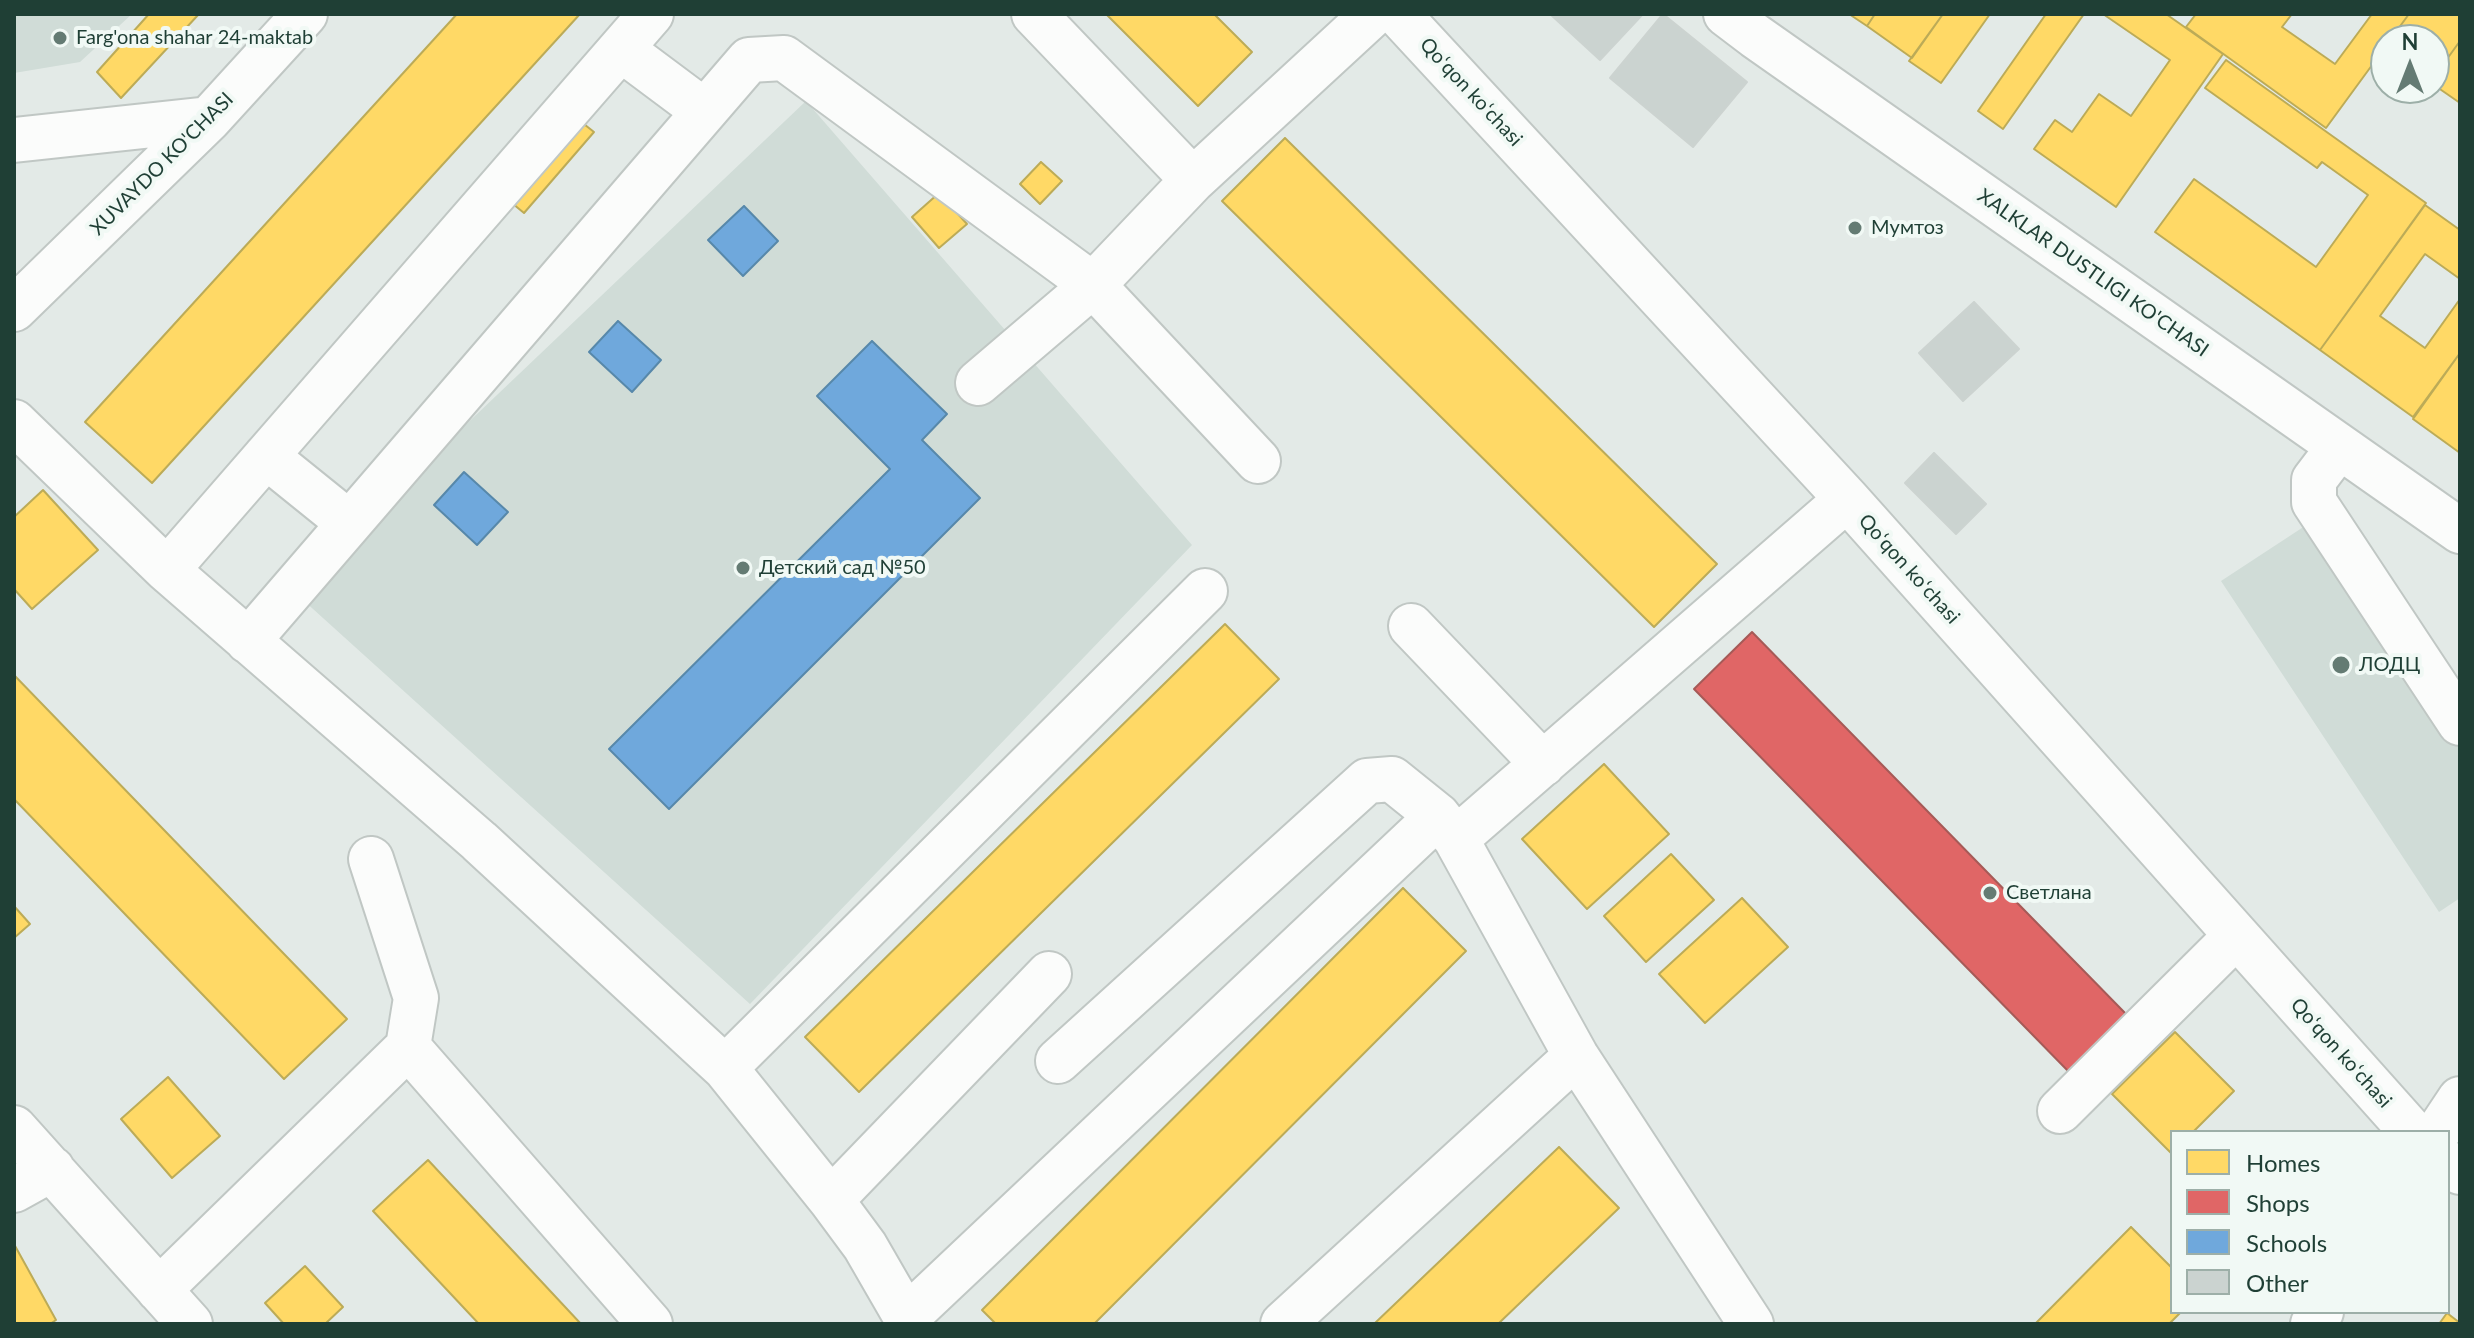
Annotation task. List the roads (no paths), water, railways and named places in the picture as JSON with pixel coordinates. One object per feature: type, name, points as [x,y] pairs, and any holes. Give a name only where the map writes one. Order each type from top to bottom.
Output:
[{"type":"street","name":"XUVAYDO KO'CHASI","points":[[14,309],[209,119],[305,14]]},
{"type":"street","points":[[167,570],[651,14]]},
{"type":"street","points":[[1034,14],[1193,180]]},
{"type":"street","points":[[978,383],[1093,285],[1193,180],[1373,14]]},
{"type":"street","name":"Qoʻqon koʻchasi","points":[[1398,14],[1847,499],[2410,1130]]},
{"type":"street","name":"XALKLAR DUSTLIGI KO'CHASI","points":[[1726,14],[2460,531]]},
{"type":"street","points":[[621,49],[704,111]]},
{"type":"street","points":[[248,641],[749,60],[784,58],[1093,285],[1258,461]]},
{"type":"street","points":[[14,140],[209,119]]},
{"type":"street","points":[[14,422],[167,570],[479,841],[725,1068],[865,1246],[908,1321],[1447,827],[1543,764],[1847,499]]},
{"type":"street","points":[[2339,447],[2314,480],[2314,502],[2460,723]]},
{"type":"street","points":[[266,456],[349,523]]},
{"type":"street","points":[[725,1068],[1205,591]]},
{"type":"street","points":[[1411,626],[1543,764]]},
{"type":"street","points":[[1058,1061],[1367,781],[1392,779],[1447,827],[1576,1056],[1737,1318]]},
{"type":"street","points":[[159,1290],[408,1047],[416,998],[371,859]]},
{"type":"street","points":[[2060,1111],[2236,936]]},
{"type":"street","points":[[831,1200],[1049,974]]},
{"type":"street","points":[[408,1047],[650,1324]]},
{"type":"street","points":[[1283,1324],[1576,1056]]},
{"type":"street","points":[[2439,1130],[2460,1099]]},
{"type":"street","points":[[14,1128],[190,1324]]},
{"type":"street","points":[[14,1190],[52,1169]]},
{"type":"place","name":"Farg'ona shahar 24-maktab","points":[[60,38]]},
{"type":"place","name":"Mумтоз","points":[[1855,228]]},
{"type":"place","name":"Детский сад №50","points":[[743,568]]},
{"type":"place","name":"ЛОДЦ","points":[[2341,665]]},
{"type":"place","name":"Светлана","points":[[1990,893]]}]
